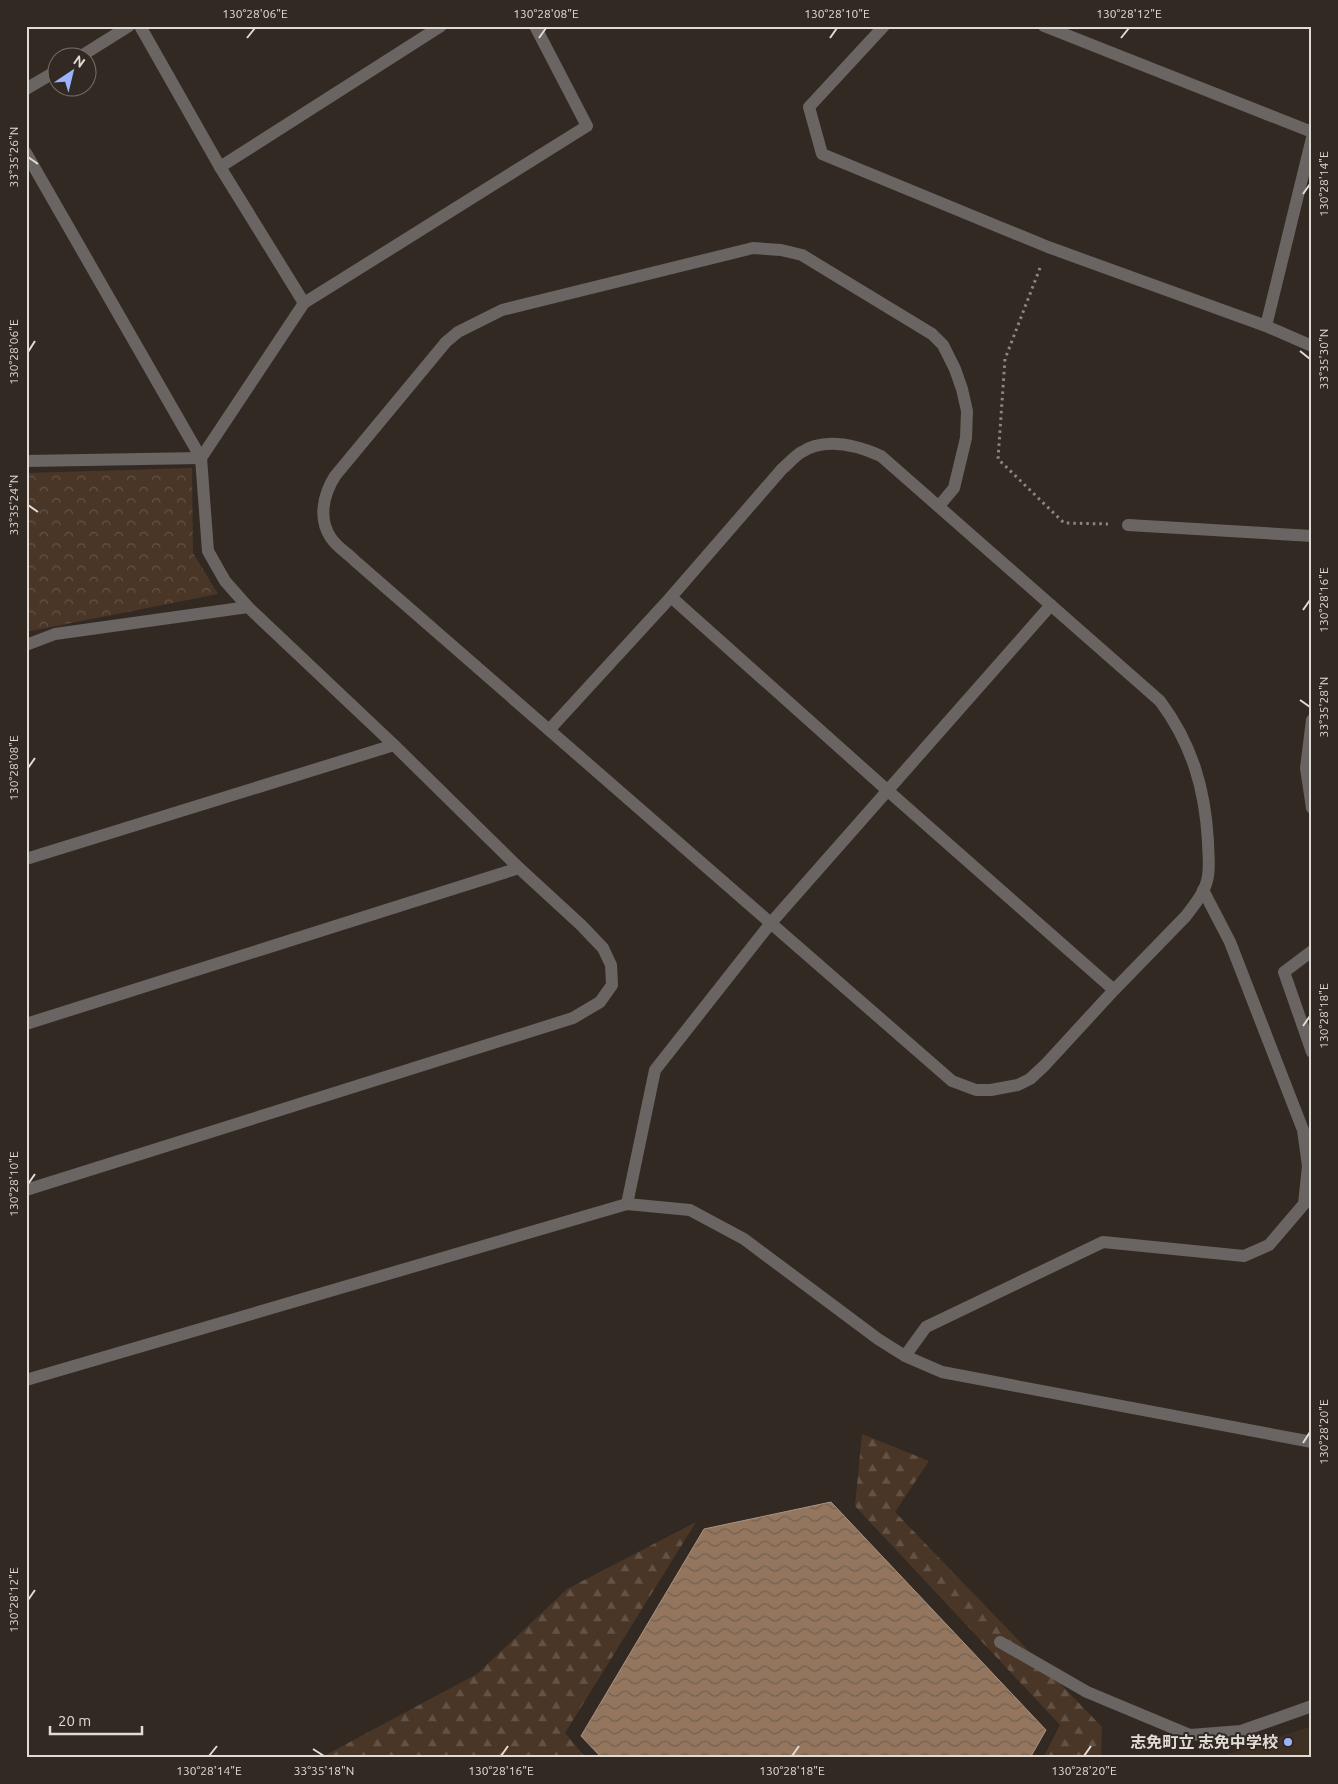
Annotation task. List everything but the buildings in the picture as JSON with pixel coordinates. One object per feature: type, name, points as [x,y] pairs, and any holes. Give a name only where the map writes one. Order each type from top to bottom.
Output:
[{"type":"street","points":[[94,48],[129,26]]},
{"type":"street","points":[[140,26],[220,167],[304,304]]},
{"type":"street","points":[[220,167],[441,26]]},
{"type":"street","points":[[201,458],[304,304],[587,126],[535,26]]},
{"type":"street","points":[[884,26],[808,107],[822,154],[1048,247],[1266,326],[1312,346]]},
{"type":"street","points":[[1044,26],[1312,132]]},
{"type":"street","points":[[26,89],[48,76]]},
{"type":"street","points":[[1266,326],[1312,138]]},
{"type":"street","points":[[26,153],[201,458],[208,551],[225,581],[248,607],[394,745],[519,868],[581,925],[603,948],[611,965],[612,985],[600,1002],[573,1018],[26,1190]]},
{"type":"street","points":[[549,730],[671,597],[782,469],[800,453],[818,445],[840,444],[866,449],[881,456],[1160,701],[1175,722],[1192,756],[1204,797],[1208,844],[1208,875],[1203,890],[1186,916],[1114,990],[1046,1065],[1030,1079],[1006,1088],[976,1090],[952,1081],[770,924],[332,540],[324,527],[323,506],[327,488],[335,476],[446,342],[458,332],[502,310],[752,248],[781,250],[802,255],[932,334],[943,345],[962,388],[967,410],[967,420],[966,438],[954,488],[939,506]]},
{"type":"street","points":[[26,461],[201,458]]},
{"type":"street","points":[[1128,525],[1312,536]]},
{"type":"street","points":[[671,597],[1114,990]]},
{"type":"street","points":[[627,1204],[655,1070],[770,924],[1052,605]]},
{"type":"street","points":[[26,645],[55,634],[248,607]]},
{"type":"street","points":[[1312,720],[1306,768],[1312,808]]},
{"type":"street","points":[[26,859],[394,745]]},
{"type":"street","points":[[26,1024],[519,868]]},
{"type":"street","points":[[904,1356],[926,1327],[1103,1242],[1244,1256],[1269,1245],[1304,1204],[1308,1166],[1303,1130],[1230,942],[1203,890]]},
{"type":"street","points":[[1312,951],[1284,972],[1312,1052]]},
{"type":"street","points":[[26,1380],[627,1204],[690,1210],[744,1238],[878,1339],[904,1356],[942,1372],[1312,1442]]},
{"type":"street","points":[[1000,1642],[1087,1692],[1190,1735],[1241,1731],[1312,1706]]},
{"type":"path","points":[[1048,247],[1006,359],[998,459],[1064,523],[1128,525]]},
{"type":"shaded area","name":"志免町立 志免中学校","points":[[1312,1726],[1312,1758],[1216,1758]]},
{"type":"green space","points":[[192,468],[193,553],[218,594],[26,632],[26,473]]},
{"type":"green space","points":[[862,1434],[929,1461],[895,1512],[1102,1727],[1101,1758],[1043,1758],[1060,1725],[855,1506]]},
{"type":"green space","points":[[696,1522],[565,1733],[586,1758],[320,1758],[477,1674],[567,1589]]},
{"type":"water","points":[[831,1502],[1046,1730],[1030,1758],[602,1758],[581,1736],[704,1529]]},
{"type":"place","name":"志免町立 志免中学校","points":[[1288,1742]]}]
